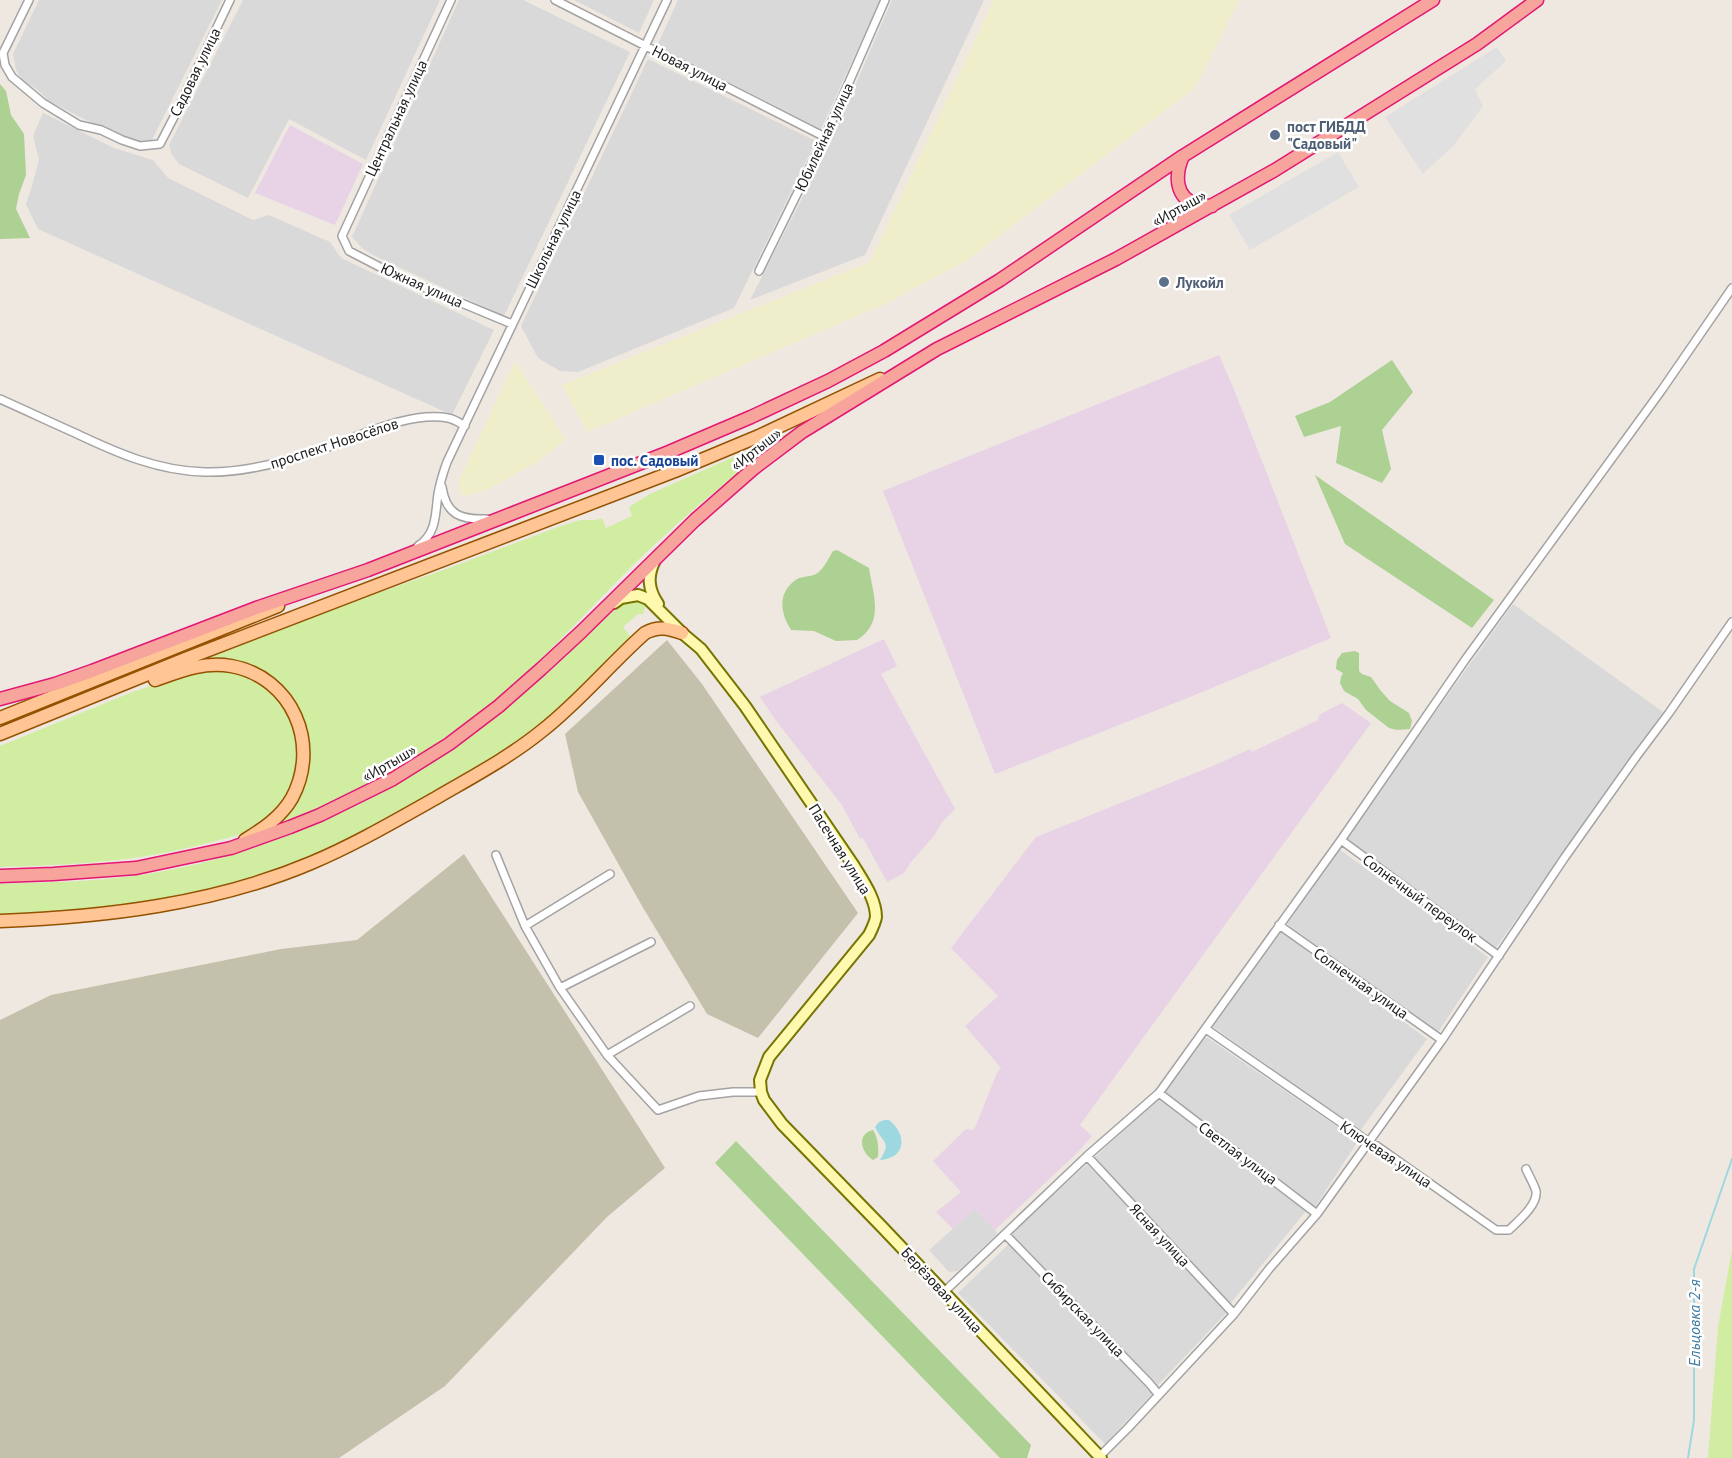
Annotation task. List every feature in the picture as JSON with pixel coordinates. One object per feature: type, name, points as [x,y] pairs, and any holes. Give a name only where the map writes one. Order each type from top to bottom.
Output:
[{"type":"highway","name":"«Иртыш»","points":[[0,699],[74,678],[259,607],[403,557],[669,452],[828,381],[884,351],[1000,280],[1183,156],[1433,0]]},
{"type":"highway","points":[[1490,34],[1510,15],[1517,0]]},
{"type":"highway","name":"«Иртыш»","points":[[0,876],[136,868],[231,848],[320,815],[393,779],[473,726],[542,669],[660,553],[733,486],[802,432],[937,350],[1097,270],[1213,206],[1477,44],[1537,0]]},
{"type":"highway","points":[[1183,156],[1176,177],[1178,186],[1189,200],[1198,205],[1213,206]]},
{"type":"main road","points":[[0,734],[185,659],[675,471],[759,436],[937,350]]},
{"type":"main road","points":[[660,553],[650,571],[649,582],[653,595],[665,615]]},
{"type":"main road","points":[[0,718],[368,570]]},
{"type":"main road","points":[[542,669],[565,652],[621,598],[644,597],[654,603],[665,615]]},
{"type":"main road","name":"Пасечная улица","points":[[665,615],[701,649],[745,706],[854,866],[868,890],[876,917],[868,935],[769,1057],[760,1080],[761,1092]]},
{"type":"main road","points":[[0,921],[77,916],[180,902],[234,890],[310,864],[391,824],[524,745],[562,714],[645,633],[660,627],[682,633]]},
{"type":"main road","points":[[0,739],[184,669],[223,665],[251,672],[271,684],[295,714],[303,741],[304,765],[296,788],[284,809],[259,832],[231,848]]},
{"type":"main road","name":"Берёзовая улица","points":[[761,1092],[764,1100],[782,1124],[1100,1458]]},
{"type":"street","name":"Садовая улица","points":[[29,0],[3,53],[4,65],[12,77],[57,112],[79,125],[101,130],[140,146],[160,144],[230,0]]},
{"type":"street","name":"Центральная улица","points":[[342,236],[451,0]]},
{"type":"street","name":"Новая улица","points":[[555,0],[825,137]]},
{"type":"street","name":"Школьная улица","points":[[403,557],[430,535],[436,516],[441,478],[447,462],[667,0]]},
{"type":"street","name":"Юбилейная улица","points":[[759,271],[825,137],[885,0]]},
{"type":"street","points":[[1394,24],[1426,0]]},
{"type":"street","name":"Южная улица","points":[[342,236],[349,251],[399,277],[512,324]]},
{"type":"street","points":[[944,1292],[1087,1156],[1159,1093],[1341,840],[1465,660],[1655,400],[1732,288]]},
{"type":"street","name":"проспект Новосёлов","points":[[0,399],[118,453],[163,468],[184,471],[231,471],[285,461],[391,424],[415,418],[450,418],[465,426]]},
{"type":"street","points":[[441,478],[443,498],[454,513],[472,520],[496,519]]},
{"type":"street","points":[[1100,1458],[1234,1314],[1269,1269],[1317,1214],[1442,1040],[1565,857],[1732,622]]},
{"type":"street","name":"Солнечный переулок","points":[[1341,840],[1499,956]]},
{"type":"street","points":[[496,855],[525,926],[560,988],[607,1055],[658,1110],[699,1096],[761,1092]]},
{"type":"street","points":[[525,926],[610,874]]},
{"type":"street","name":"Солнечная улица","points":[[1279,925],[1442,1040]]},
{"type":"street","points":[[560,988],[651,942]]},
{"type":"street","points":[[607,1055],[690,1006]]},
{"type":"street","name":"Ключевая улица","points":[[1206,1029],[1496,1230],[1509,1230],[1528,1212],[1536,1197],[1536,1190],[1526,1169]]},
{"type":"street","name":"Светлая улица","points":[[1159,1093],[1317,1214]]},
{"type":"street","name":"Ясная улица","points":[[1087,1156],[1234,1314]]},
{"type":"street","name":"Сибирская улица","points":[[1005,1234],[1159,1395]]},
{"type":"shaded area","points":[[39,0],[222,0],[152,140],[141,143],[125,140],[49,101],[38,90],[22,80],[16,70],[13,54]]},
{"type":"shaded area","points":[[243,0],[440,0],[366,160],[289,119],[248,198],[179,164],[172,155],[169,145]]},
{"type":"shaded area","points":[[459,0],[523,0],[630,52],[504,316],[373,255],[362,248],[352,237]]},
{"type":"shaded area","points":[[574,0],[654,0],[639,33]]},
{"type":"shaded area","points":[[678,0],[880,0],[821,129],[657,46]]},
{"type":"shaded area","points":[[892,0],[984,0],[865,255],[750,300],[830,144]]},
{"type":"shaded area","points":[[1497,47],[1506,61],[1475,89],[1483,106],[1454,145],[1423,174],[1385,117]]},
{"type":"shaded area","points":[[648,59],[816,141],[734,308],[578,372],[560,371],[538,358],[521,326]]},
{"type":"shaded area","points":[[43,113],[114,148],[153,160],[168,178],[253,220],[269,215],[330,242],[341,258],[494,330],[452,415],[38,229],[26,204],[39,159],[33,136]]},
{"type":"shaded area","points":[[290,125],[363,164],[335,225],[255,193]]},
{"type":"shaded area","points":[[1338,152],[1359,187],[1250,250],[1229,215]]},
{"type":"shaded area","points":[[1219,355],[1331,638],[995,774],[883,491]]},
{"type":"shaded area","points":[[1513,604],[1663,712],[1495,949],[1345,838]]},
{"type":"shaded area","points":[[884,639],[897,666],[881,674],[955,809],[942,822],[934,836],[904,873],[887,882],[842,805],[760,697]]},
{"type":"shaded area","points":[[667,640],[702,684],[858,913],[758,1038],[707,1014],[642,906],[578,792],[565,734]]},
{"type":"shaded area","points":[[1342,703],[1371,723],[1080,1125],[1092,1136],[995,1230],[975,1209],[953,1229],[936,1212],[961,1192],[933,1161],[966,1129],[974,1130],[1001,1068],[965,1026],[998,996],[951,948],[1036,837],[1250,749],[1252,752],[1318,720],[1319,715]]},
{"type":"shaded area","points":[[1339,849],[1488,957],[1438,1032],[1287,924]]},
{"type":"shaded area","points":[[464,854],[665,1168],[607,1217],[445,1386],[339,1458],[0,1458],[0,1020],[51,995],[281,949],[357,940]]},
{"type":"shaded area","points":[[1280,931],[1427,1039],[1360,1131],[1212,1026]]},
{"type":"shaded area","points":[[1205,1036],[1358,1141],[1315,1207],[1164,1094]]},
{"type":"shaded area","points":[[1158,1099],[1306,1211],[1230,1304],[1094,1158]]},
{"type":"shaded area","points":[[1087,1164],[1227,1312],[1158,1385],[1011,1234]]},
{"type":"shaded area","points":[[975,1209],[997,1234],[958,1271],[949,1272],[929,1250]]},
{"type":"shaded area","points":[[1010,1243],[1152,1394],[1105,1444],[958,1293]]},
{"type":"green space","points":[[994,0],[1239,0],[1195,88],[966,261],[885,304],[587,432],[562,385],[870,262]]},
{"type":"green space","points":[[0,84],[6,91],[11,115],[24,134],[26,175],[16,209],[30,238],[0,239]]},
{"type":"green space","points":[[1392,360],[1413,392],[1382,430],[1391,469],[1382,483],[1336,463],[1341,426],[1304,437],[1295,416],[1330,402]]},
{"type":"green space","points":[[515,361],[566,440],[540,460],[511,477],[488,489],[464,497],[459,492],[460,478]]},
{"type":"green space","points":[[792,431],[668,532],[528,671],[492,703],[442,740],[389,773],[334,802],[277,827],[276,825],[288,812],[307,736],[304,721],[296,704],[274,678],[259,669],[234,660],[207,660],[207,658],[558,527],[580,520],[602,518],[606,528],[632,516],[629,507],[650,494]]},
{"type":"green space","points":[[1315,475],[1494,600],[1472,628],[1345,544]]},
{"type":"green space","points":[[837,550],[869,568],[875,607],[871,625],[866,633],[857,640],[836,641],[814,631],[791,630],[784,617],[782,603],[786,590],[797,579],[819,572],[833,551]]},
{"type":"green space","points":[[632,601],[646,605],[643,614],[638,614],[623,627],[631,637],[540,726],[484,765],[340,843],[274,871],[197,893],[158,901],[79,911],[0,915],[0,884],[105,879],[177,868],[252,848],[289,835],[360,804],[426,766],[480,728],[565,658],[618,606]]},
{"type":"green space","points":[[1355,651],[1359,653],[1359,671],[1371,677],[1390,701],[1409,713],[1412,721],[1410,729],[1389,728],[1366,710],[1358,699],[1344,691],[1340,683],[1343,673],[1336,669],[1337,660],[1342,653]]},
{"type":"green space","points":[[219,669],[242,674],[267,688],[281,702],[297,733],[298,756],[293,781],[282,804],[270,817],[256,827],[238,835],[153,855],[78,864],[0,867],[0,746],[130,693],[189,673]]},
{"type":"green space","points":[[873,1130],[877,1140],[878,1157],[873,1160],[863,1148],[862,1139],[864,1135]]},
{"type":"green space","points":[[736,1141],[1031,1445],[1027,1458],[1000,1458],[715,1163]]},
{"type":"green space","points":[[1732,1250],[1732,1458],[1708,1458],[1718,1327]]},
{"type":"water","points":[[884,1120],[889,1120],[895,1126],[901,1138],[901,1144],[895,1155],[880,1160],[886,1146],[875,1127]]},
{"type":"waterway","name":"Ельцовка 2-я","points":[[1688,1458],[1694,1420],[1694,1269],[1732,1159]]},
{"type":"place","name":"пост ГИБДД \"Садовый\"","points":[[1275,135]]},
{"type":"place","name":"Лукойл","points":[[1164,282]]},
{"type":"place","name":"пос. Садовый","points":[[599,460]]}]
